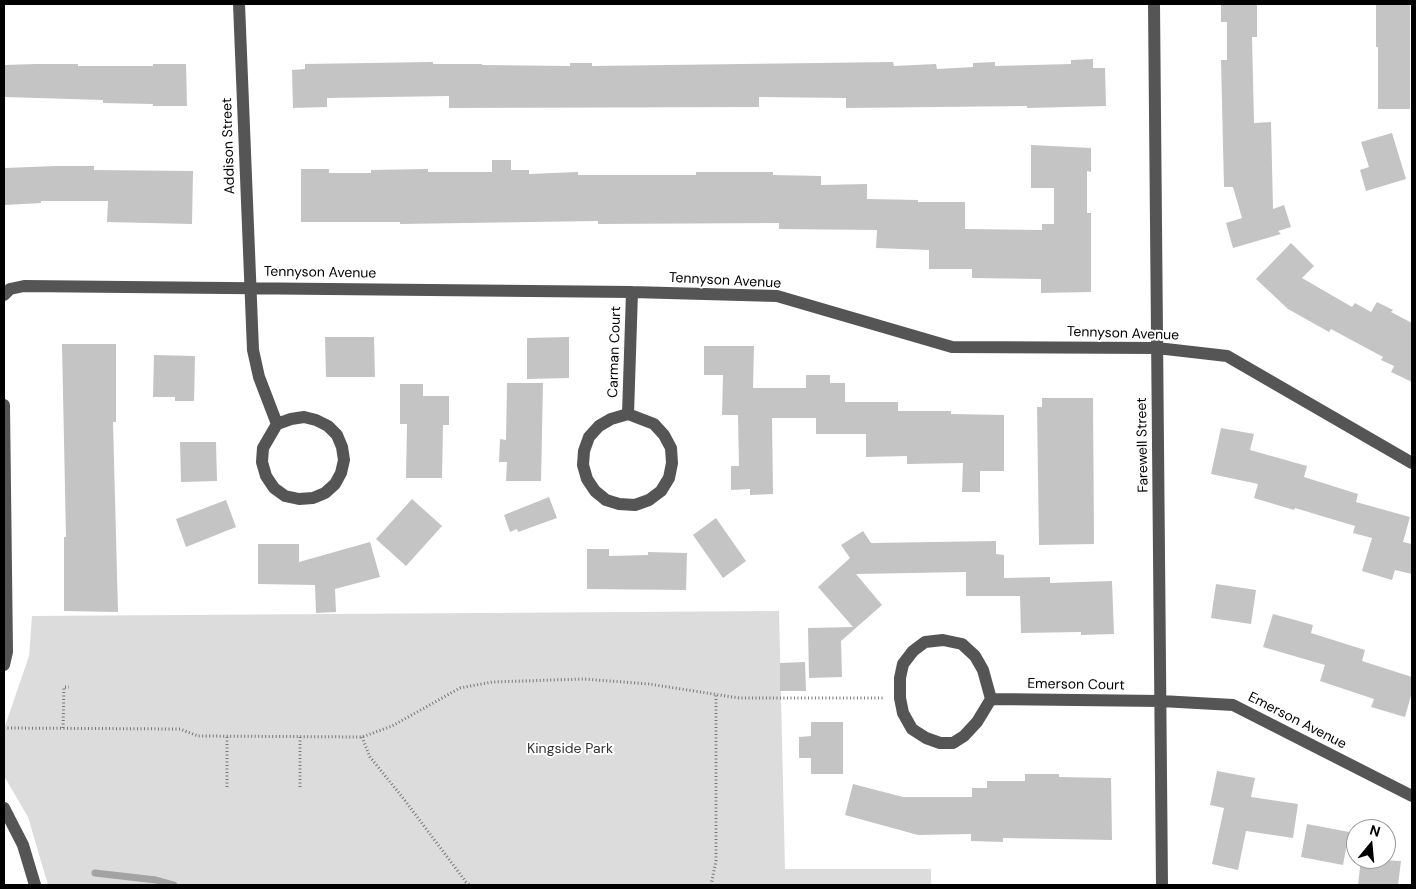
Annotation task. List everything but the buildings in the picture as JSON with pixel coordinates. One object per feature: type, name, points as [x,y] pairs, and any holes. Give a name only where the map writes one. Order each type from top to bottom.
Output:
[{"type":"street","name":"Addison Street","points":[[239,4],[253,350],[259,377],[277,424]]},
{"type":"street","name":"Farewell Street","points":[[1154,4],[1162,885]]},
{"type":"street","name":"Tennyson Avenue","points":[[4,295],[10,289],[24,286],[632,292],[777,296],[952,347],[1157,348],[1227,356],[1412,463]]},
{"type":"street","name":"Carman Court","points":[[628,414],[632,292]]},
{"type":"street","points":[[4,405],[7,652],[4,665]]},
{"type":"street","name":"Carman Court","points":[[628,414],[654,424],[664,435],[671,448],[672,464],[669,478],[661,491],[649,500],[635,505],[619,504],[606,500],[594,491],[587,479],[583,465],[584,451],[590,437],[599,426],[611,419],[628,414]]},
{"type":"street","points":[[304,417],[328,426],[337,436],[342,447],[344,460],[341,473],[335,484],[325,493],[313,498],[299,499],[285,496],[274,488],[266,476],[262,462],[263,448],[277,424],[304,417]]},
{"type":"street","points":[[943,640],[962,644],[975,656],[983,670],[991,699],[977,722],[964,736],[952,743],[940,743],[926,738],[912,729],[903,713],[900,698],[900,678],[903,664],[913,651],[925,642],[943,640]]},
{"type":"street","name":"Emerson Court","points":[[991,699],[1161,700]]},
{"type":"street","name":"Emerson Avenue","points":[[1161,700],[1233,706],[1412,796]]},
{"type":"street","points":[[4,808],[23,845],[35,885]]},
{"type":"path","points":[[4,728],[180,729],[198,736],[362,737],[392,726],[460,688],[492,682],[584,679],[649,684],[739,698],[900,698]]},
{"type":"path","points":[[63,728],[64,687],[69,687]]},
{"type":"path","points":[[711,885],[716,861],[716,695]]},
{"type":"path","points":[[227,736],[227,787]]},
{"type":"path","points":[[300,737],[300,787]]},
{"type":"path","points":[[362,737],[370,757],[404,798],[470,885]]},
{"type":"green space","name":"Kingside Park","points":[[779,611],[785,869],[931,869],[931,885],[48,885],[28,817],[4,776],[4,729],[29,656],[32,616]]},
{"type":"waterway","points":[[95,873],[156,880],[174,885]]}]
